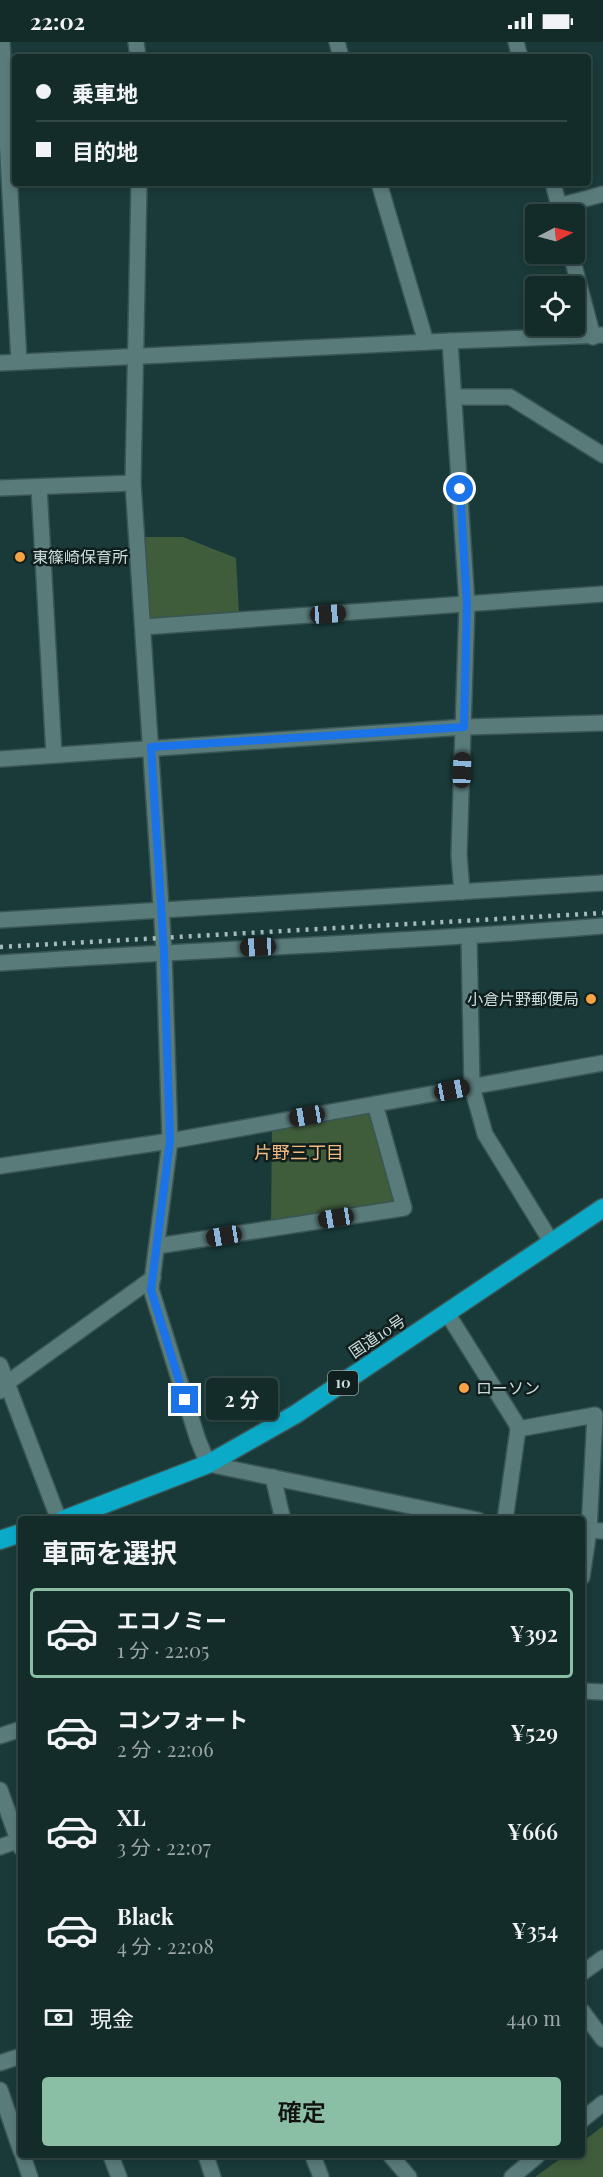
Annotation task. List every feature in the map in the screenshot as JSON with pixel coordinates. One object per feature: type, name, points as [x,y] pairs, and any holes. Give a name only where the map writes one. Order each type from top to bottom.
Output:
[{"type":"highway","name":"国道10号","points":[[72,1516],[208,1464],[296,1414],[603,1208]]},
{"type":"highway","points":[[0,1540],[18,1534]]},
{"type":"street","points":[[2,42],[19,363]]},
{"type":"street","points":[[139,186],[134,483],[162,911],[170,1141],[151,1290],[198,1440],[208,1464],[459,1516]]},
{"type":"street","points":[[380,186],[426,342]]},
{"type":"street","points":[[554,186],[558,204]]},
{"type":"street","points":[[576,204],[603,194]]},
{"type":"street","points":[[0,363],[598,336],[574,264]]},
{"type":"street","points":[[450,341],[467,604],[459,855],[462,892]]},
{"type":"street","points":[[455,397],[510,397],[603,455]]},
{"type":"street","points":[[0,488],[134,483]]},
{"type":"street","points":[[39,487],[54,754]]},
{"type":"street","points":[[143,627],[603,594]]},
{"type":"street","points":[[0,759],[464,727],[603,723]]},
{"type":"street","points":[[0,920],[603,883]]},
{"type":"street","points":[[0,963],[164,952],[469,937],[603,926]]},
{"type":"street","points":[[469,937],[472,1086],[485,1134],[552,1243]]},
{"type":"street","points":[[0,1166],[170,1141],[603,1063]]},
{"type":"street","points":[[157,1246],[404,1208],[375,1104]]},
{"type":"street","points":[[3,1387],[153,1278]]},
{"type":"street","points":[[447,1313],[518,1429],[506,1516]]},
{"type":"street","points":[[0,1365],[3,1387],[59,1516]]},
{"type":"street","points":[[518,1429],[599,1414],[591,1530],[585,1561]]},
{"type":"street","points":[[273,1477],[282,1516]]},
{"type":"street","points":[[585,1691],[603,1692]]},
{"type":"street","points":[[0,1736],[18,1730]]},
{"type":"street","points":[[0,1790],[18,1842]]},
{"type":"street","points":[[0,1847],[18,1845]]},
{"type":"street","points":[[585,1971],[603,1958]]},
{"type":"street","points":[[585,2015],[603,2039]]},
{"type":"street","points":[[0,2063],[18,2057]]},
{"type":"street","points":[[0,2090],[18,2142]]},
{"type":"street","points":[[585,2118],[603,2103]]},
{"type":"street","points":[[23,2158],[30,2177]]},
{"type":"street","points":[[112,2158],[119,2177]]},
{"type":"street","points":[[207,2158],[213,2177]]},
{"type":"street","points":[[314,2158],[321,2177]]},
{"type":"street","points":[[393,2158],[409,2177]]},
{"type":"street","points":[[512,2177],[535,2158]]},
{"type":"green space","points":[[145,537],[183,537],[236,558],[239,613],[149,618]]},
{"type":"green space","points":[[372,1108],[399,1205],[271,1224],[272,1126]]},
{"type":"green space","points":[[603,2126],[603,2177],[535,2177],[561,2158],[585,2158],[585,2140]]},
{"type":"railway","points":[[0,947],[603,913]]},
{"type":"place","name":"東篠崎保育所","points":[[20,557]]},
{"type":"place","name":"小倉片野郵便局","points":[[591,999]]},
{"type":"place","name":"ローソン","points":[[464,1388]]},
{"type":"district","name":"片野三丁目","points":[[299,1153]]},
{"type":"route","points":[[185,1400],[151,1290],[170,1141],[164,952],[151,747],[464,727],[467,604],[460,489]]}]
